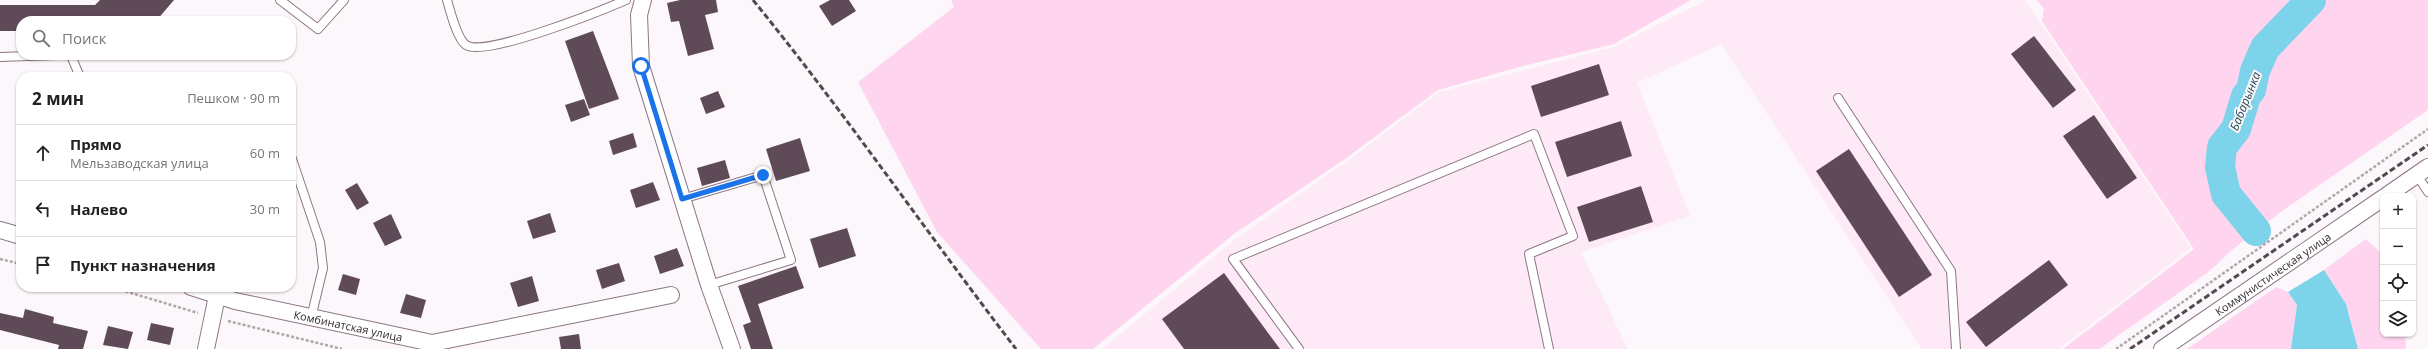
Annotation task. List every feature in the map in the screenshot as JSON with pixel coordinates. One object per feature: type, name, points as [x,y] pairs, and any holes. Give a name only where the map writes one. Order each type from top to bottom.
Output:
[{"type":"street","points":[[643,0],[640,15],[641,66],[709,285],[732,349]]},
{"type":"street","points":[[2390,193],[2422,171]]},
{"type":"street","name":"Коммунистическая улица","points":[[2162,349],[2380,200]]},
{"type":"street","points":[[0,230],[16,235]]},
{"type":"street","name":"Комбинатская улица","points":[[205,292],[311,318],[432,343],[672,296]]},
{"type":"street","points":[[206,349],[217,296]]},
{"type":"lane","points":[[280,0],[318,29],[344,0]]},
{"type":"lane","points":[[446,0],[461,40],[472,47],[482,47],[505,43],[598,12],[626,0]]},
{"type":"lane","points":[[0,56],[16,56]]},
{"type":"lane","points":[[72,60],[78,72]]},
{"type":"lane","points":[[1838,98],[1952,271],[1956,349]]},
{"type":"lane","points":[[1299,349],[1233,259],[1534,134],[1573,236],[1529,254],[1549,349]]},
{"type":"lane","points":[[296,171],[320,242],[323,268],[311,318]]},
{"type":"lane","points":[[2422,171],[2428,192]]},
{"type":"lane","points":[[682,199],[763,175],[790,260],[709,285]]},
{"type":"path","points":[[2116,349],[2428,129]]},
{"type":"path","points":[[0,259],[16,263]]},
{"type":"shaded area","points":[[951,0],[1691,0],[1614,44],[1523,66],[1438,90],[1345,159],[1234,234],[1093,349],[1041,349],[937,232],[858,82],[954,7]]},
{"type":"shaded area","points":[[1706,0],[2025,0],[2191,248],[2059,349],[1922,349],[1721,44],[1637,83],[1690,216],[1581,252],[1628,349],[1102,349],[1238,237],[1347,161],[1439,92],[1614,47]]},
{"type":"shaded area","points":[[2037,0],[2428,0],[2428,110],[2282,211],[2231,251],[2207,273],[2099,349],[2063,349],[2194,249],[2042,21],[2044,9]]},
{"type":"shaded area","points":[[2366,239],[2380,252],[2380,337],[2405,337],[2406,349],[2358,349],[2346,304],[2324,270]]},
{"type":"shaded area","points":[[2276,287],[2288,292],[2297,305],[2291,349],[2187,349]]},
{"type":"water","points":[[2324,270],[2346,304],[2358,349],[2291,349],[2297,305],[2288,292]]},
{"type":"building","points":[[100,0],[174,0],[160,16],[16,16],[16,31],[0,31],[0,5],[95,5]]},
{"type":"building","points":[[680,0],[716,0],[718,12],[705,15],[714,49],[688,56],[679,21],[671,22],[667,3]]},
{"type":"building","points":[[830,0],[849,0],[856,11],[832,26],[819,6]]},
{"type":"building","points":[[593,31],[619,99],[589,109],[565,41]]},
{"type":"building","points":[[2034,36],[2076,90],[2053,108],[2011,54]]},
{"type":"building","points":[[1599,64],[1609,95],[1541,117],[1531,86]]},
{"type":"building","points":[[718,91],[725,107],[706,114],[700,98]]},
{"type":"building","points":[[584,99],[590,115],[571,122],[565,105]]},
{"type":"building","points":[[2094,115],[2137,178],[2107,199],[2063,136]]},
{"type":"building","points":[[1621,121],[1632,156],[1567,177],[1555,142]]},
{"type":"building","points":[[633,133],[637,147],[613,155],[609,141]]},
{"type":"building","points":[[800,138],[810,171],[776,181],[766,149]]},
{"type":"building","points":[[1849,149],[1932,275],[1899,297],[1816,171]]},
{"type":"building","points":[[725,160],[730,178],[702,186],[697,168]]},
{"type":"building","points":[[653,182],[660,200],[636,208],[630,190]]},
{"type":"building","points":[[357,183],[369,203],[357,210],[345,190]]},
{"type":"building","points":[[1641,186],[1653,222],[1589,242],[1577,207]]},
{"type":"building","points":[[550,213],[556,232],[533,239],[527,221]]},
{"type":"building","points":[[391,214],[402,238],[385,246],[373,223]]},
{"type":"building","points":[[847,228],[856,256],[819,268],[810,239]]},
{"type":"building","points":[[677,248],[684,266],[660,274],[654,256]]},
{"type":"building","points":[[2049,260],[2068,285],[1986,347],[1966,322]]},
{"type":"building","points":[[619,263],[625,281],[602,289],[596,270]]},
{"type":"building","points":[[796,266],[804,288],[758,304],[773,349],[751,349],[743,325],[751,322],[738,286]]},
{"type":"building","points":[[1224,273],[1280,349],[1184,349],[1162,319]]},
{"type":"building","points":[[343,274],[360,279],[356,295],[338,290]]},
{"type":"building","points":[[532,276],[539,301],[518,307],[510,283]]},
{"type":"building","points":[[406,294],[426,300],[421,318],[400,313]]},
{"type":"building","points":[[25,309],[54,317],[53,323],[88,331],[83,349],[58,349],[59,345],[0,330],[0,313],[23,318]]},
{"type":"building","points":[[151,323],[174,328],[170,345],[147,340]]},
{"type":"building","points":[[108,326],[133,332],[128,349],[103,345]]},
{"type":"building","points":[[579,334],[581,349],[561,349],[559,337]]},
{"type":"waterway","name":"Бабарынка","points":[[2256,231],[2226,194],[2220,167],[2222,147],[2236,129],[2246,96],[2251,90],[2255,71],[2265,48],[2311,0]]},
{"type":"railway","points":[[753,0],[853,129],[1016,349]]},
{"type":"railway","points":[[2130,349],[2428,145]]},
{"type":"route","points":[[641,66],[682,199],[763,175]]}]
